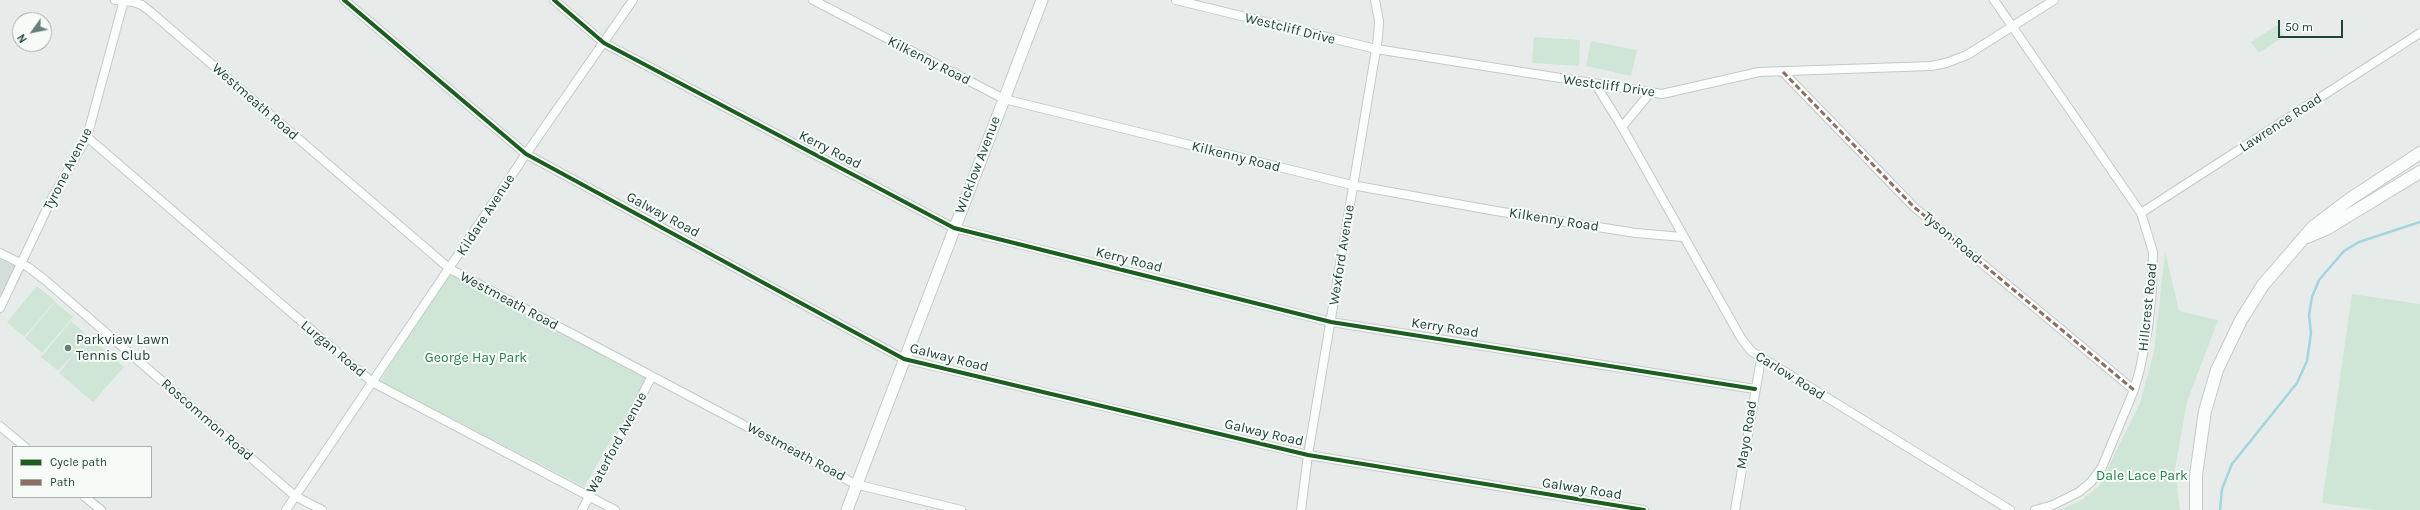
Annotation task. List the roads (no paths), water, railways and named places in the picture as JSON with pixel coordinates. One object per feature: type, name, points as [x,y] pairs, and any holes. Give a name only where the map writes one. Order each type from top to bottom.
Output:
[{"type":"main road","points":[[2196,510],[2196,475],[2200,437],[2205,411],[2222,357],[2232,334],[2263,285],[2321,221],[2350,199],[2420,153]]},
{"type":"main road","points":[[2304,238],[2326,229],[2420,172]]},
{"type":"street","name":"Westmeath Road","points":[[115,0],[142,5],[450,269],[855,484],[961,510]]},
{"type":"street","name":"Galway Road","points":[[344,0],[526,154],[904,358],[1308,455],[1644,510]]},
{"type":"street","name":"Kerry Road","points":[[554,0],[604,43],[954,228],[1331,322],[1755,389]]},
{"type":"street","name":"Kildare Avenue","points":[[286,510],[450,269],[526,154],[633,0]]},
{"type":"street","name":"Kilkenny Road","points":[[813,0],[1004,99],[1352,185],[1496,212],[1636,233],[1684,237]]},
{"type":"street","name":"Wicklow Avenue","points":[[847,510],[855,484],[1042,0]]},
{"type":"street","name":"Westcliff Drive","points":[[1176,0],[1376,49],[1650,93],[1671,93],[1759,72],[1931,66],[1967,55],[2054,0]]},
{"type":"street","name":"Wexford Avenue","points":[[1301,510],[1308,455],[1380,22],[1375,0]]},
{"type":"street","name":"Hillcrest Road","points":[[1994,0],[2141,213],[2152,244],[2153,266],[2148,328],[2134,390],[2098,473],[2079,492],[2053,505],[2035,510]]},
{"type":"street","name":"Tyrone Avenue","points":[[0,308],[58,186],[87,137],[124,1]]},
{"type":"street","name":"Lawrence Road","points":[[2141,213],[2420,32]]},
{"type":"street","name":"Tyson Road","points":[[1783,72],[1914,207],[2134,390]]},
{"type":"street","name":"Carlow Road","points":[[1596,85],[1622,127],[1747,348],[1761,359],[1953,473],[2010,510]]},
{"type":"street","points":[[1622,127],[1650,93]]},
{"type":"street","name":"Lurgan Road","points":[[87,137],[372,382],[615,510]]},
{"type":"street","name":"Roscommon Road","points":[[0,253],[22,264],[45,280],[295,496],[322,510]]},
{"type":"street","name":"Mayo Road","points":[[1735,510],[1761,359]]},
{"type":"street","name":"Waterford Avenue","points":[[582,510],[652,376]]},
{"type":"street","points":[[0,426],[25,446]]},
{"type":"street","points":[[86,498],[101,510]]},
{"type":"waterway","points":[[2220,510],[2222,489],[2232,464],[2297,383],[2307,361],[2311,333],[2309,315],[2312,297],[2319,280],[2344,251],[2359,242],[2420,222]]},
{"type":"place","name":"Parkview Lawn Tennis Club","points":[[68,348]]},
{"type":"park label","name":"George Hay Park","points":[[476,358]]},
{"type":"park label","name":"Dale Lace Park","points":[[2142,476]]}]
